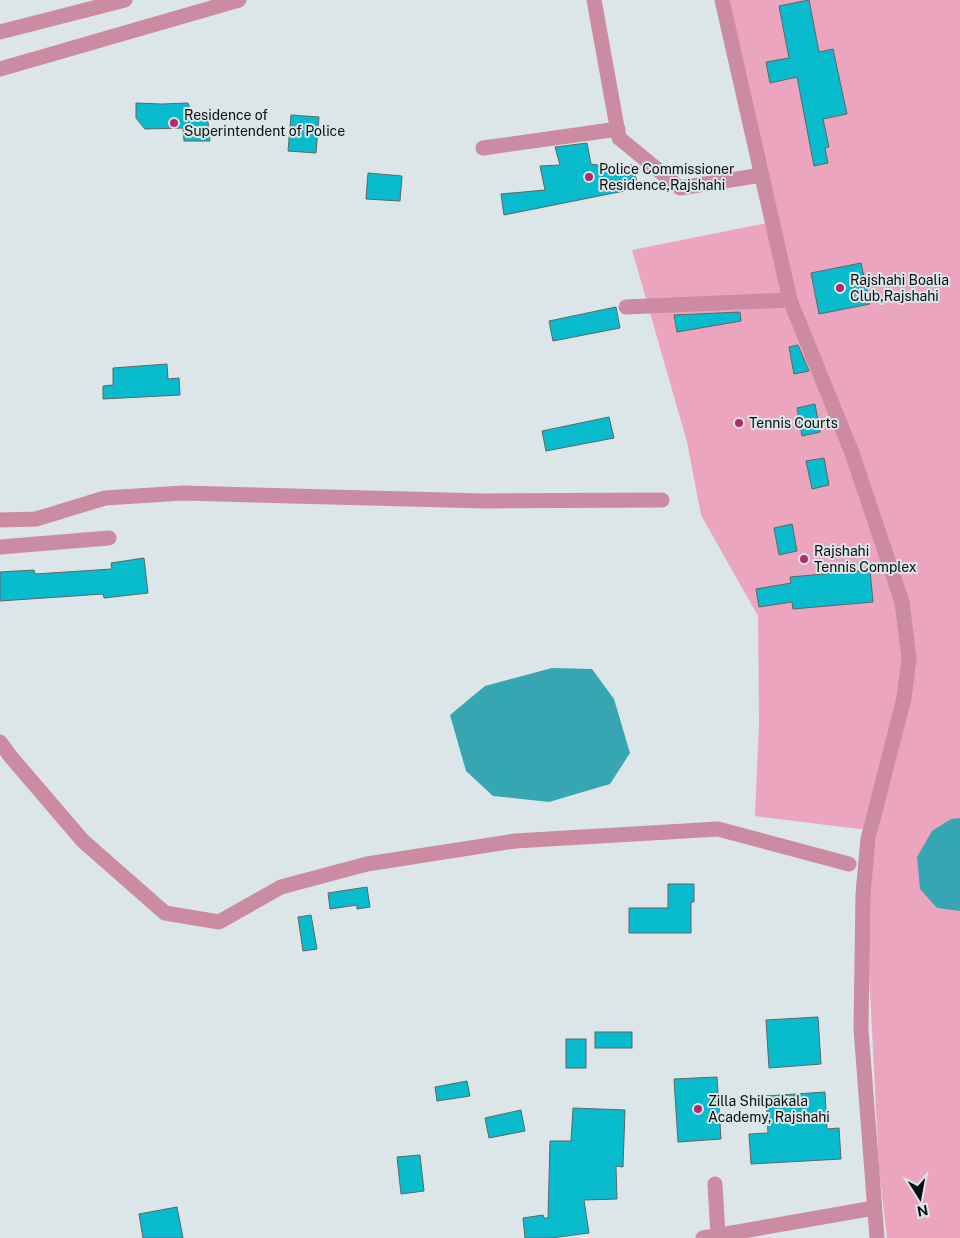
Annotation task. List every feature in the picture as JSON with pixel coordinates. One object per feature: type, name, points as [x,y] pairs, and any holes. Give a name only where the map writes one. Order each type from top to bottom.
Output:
[{"type":"street","points":[[0,32],[125,0]]},
{"type":"street","points":[[0,68],[239,0]]},
{"type":"street","points":[[594,0],[620,138],[680,188],[762,175]]},
{"type":"street","points":[[722,0],[790,300],[852,453],[902,602],[909,659],[904,698],[868,839],[863,894],[861,1029],[877,1238]]},
{"type":"street","points":[[483,148],[618,129]]},
{"type":"street","points":[[626,307],[790,300]]},
{"type":"street","points":[[0,520],[36,519],[105,498],[183,493],[484,500],[662,500]]},
{"type":"street","points":[[0,547],[109,538]]},
{"type":"street","points":[[0,742],[83,841],[165,913],[218,922],[281,886],[366,864],[515,841],[718,829],[849,864]]},
{"type":"street","points":[[715,1184],[710,1237],[874,1208]]},
{"type":"shaded area","points":[[727,0],[960,0],[960,1238],[887,1238],[879,1169],[868,952],[868,875],[916,660],[795,297]]},
{"type":"shaded area","name":"Rajshahi Tennis Complex","points":[[767,223],[819,379],[898,603],[906,657],[867,830],[755,816],[759,723],[758,616],[701,515],[687,442],[632,250]]},
{"type":"water","points":[[552,668],[592,669],[614,699],[630,753],[610,784],[549,802],[493,796],[466,771],[450,715],[485,686]]},
{"type":"water","points":[[960,818],[960,911],[937,908],[920,889],[917,857],[932,831],[951,819]]},
{"type":"building","points":[[809,0],[819,52],[833,49],[847,114],[823,119],[829,147],[825,148],[828,163],[814,166],[797,77],[770,83],[766,62],[789,58],[779,6]]},
{"type":"building","name":"Residence of Superintendent of Police","points":[[136,103],[188,103],[192,116],[207,112],[210,141],[184,141],[183,128],[145,129],[136,118]]},
{"type":"building","points":[[291,115],[319,117],[316,153],[288,151]]},
{"type":"building","name":"Police Commissioner Residence,Rajshahi","points":[[587,143],[591,164],[611,167],[632,165],[639,188],[504,215],[501,194],[545,190],[540,166],[560,165],[555,147]]},
{"type":"building","points":[[368,173],[402,176],[400,201],[366,199]]},
{"type":"building","name":"Rajshahi Boalia Club,Rajshahi","points":[[861,263],[870,304],[819,314],[811,273]]},
{"type":"building","points":[[616,307],[620,328],[553,341],[549,321]]},
{"type":"building","points":[[740,312],[741,321],[677,332],[674,315]]},
{"type":"building","points":[[798,345],[809,371],[794,374],[789,347]]},
{"type":"building","points":[[167,364],[168,379],[179,378],[180,395],[103,399],[103,386],[113,385],[113,368]]},
{"type":"building","points":[[815,404],[820,432],[802,436],[797,408]]},
{"type":"building","points":[[609,417],[614,438],[546,451],[542,431]]},
{"type":"building","points":[[824,458],[829,485],[812,489],[806,461]]},
{"type":"building","points":[[792,524],[797,551],[779,555],[774,528]]},
{"type":"building","points":[[144,558],[148,593],[104,598],[103,594],[0,601],[0,572],[34,570],[35,574],[112,569],[111,563]]},
{"type":"building","points":[[870,570],[873,602],[793,609],[792,602],[759,607],[756,589],[791,583],[790,577]]},
{"type":"building","points":[[668,884],[694,884],[694,902],[691,902],[691,933],[629,933],[629,908],[668,908]]},
{"type":"building","points":[[367,887],[370,907],[357,909],[357,905],[330,909],[328,893]]},
{"type":"building","points":[[311,915],[317,949],[303,951],[298,917]]},
{"type":"building","points":[[818,1017],[821,1064],[769,1068],[766,1020]]},
{"type":"building","points":[[595,1032],[632,1032],[632,1048],[595,1048]]},
{"type":"building","points":[[566,1039],[586,1039],[586,1068],[566,1068]]},
{"type":"building","name":"Zilla Shilpakala Academy, Rajshahi","points":[[717,1077],[721,1139],[678,1142],[674,1079]]},
{"type":"building","points":[[467,1081],[470,1096],[437,1101],[435,1087]]},
{"type":"building","points":[[825,1092],[827,1129],[839,1128],[841,1159],[751,1164],[749,1134],[768,1133],[766,1096]]},
{"type":"building","points":[[573,1108],[625,1110],[623,1167],[616,1166],[617,1199],[584,1200],[589,1233],[551,1238],[525,1238],[523,1218],[543,1215],[544,1218],[548,1218],[550,1141],[571,1141]]},
{"type":"building","points":[[521,1110],[525,1131],[489,1138],[485,1118]]},
{"type":"building","points":[[420,1155],[424,1191],[401,1194],[397,1157]]},
{"type":"building","points":[[177,1207],[183,1238],[143,1238],[139,1214]]},
{"type":"place","name":"Residence of Superintendent of Police","points":[[174,123]]},
{"type":"place","name":"Police Commissioner Residence,Rajshahi","points":[[589,177]]},
{"type":"place","name":"Rajshahi Boalia Club,Rajshahi","points":[[840,288]]},
{"type":"place","name":"Tennis Courts","points":[[739,423]]},
{"type":"place","name":"Rajshahi Tennis Complex","points":[[804,559]]},
{"type":"place","name":"Zilla Shilpakala Academy, Rajshahi","points":[[698,1109]]}]
